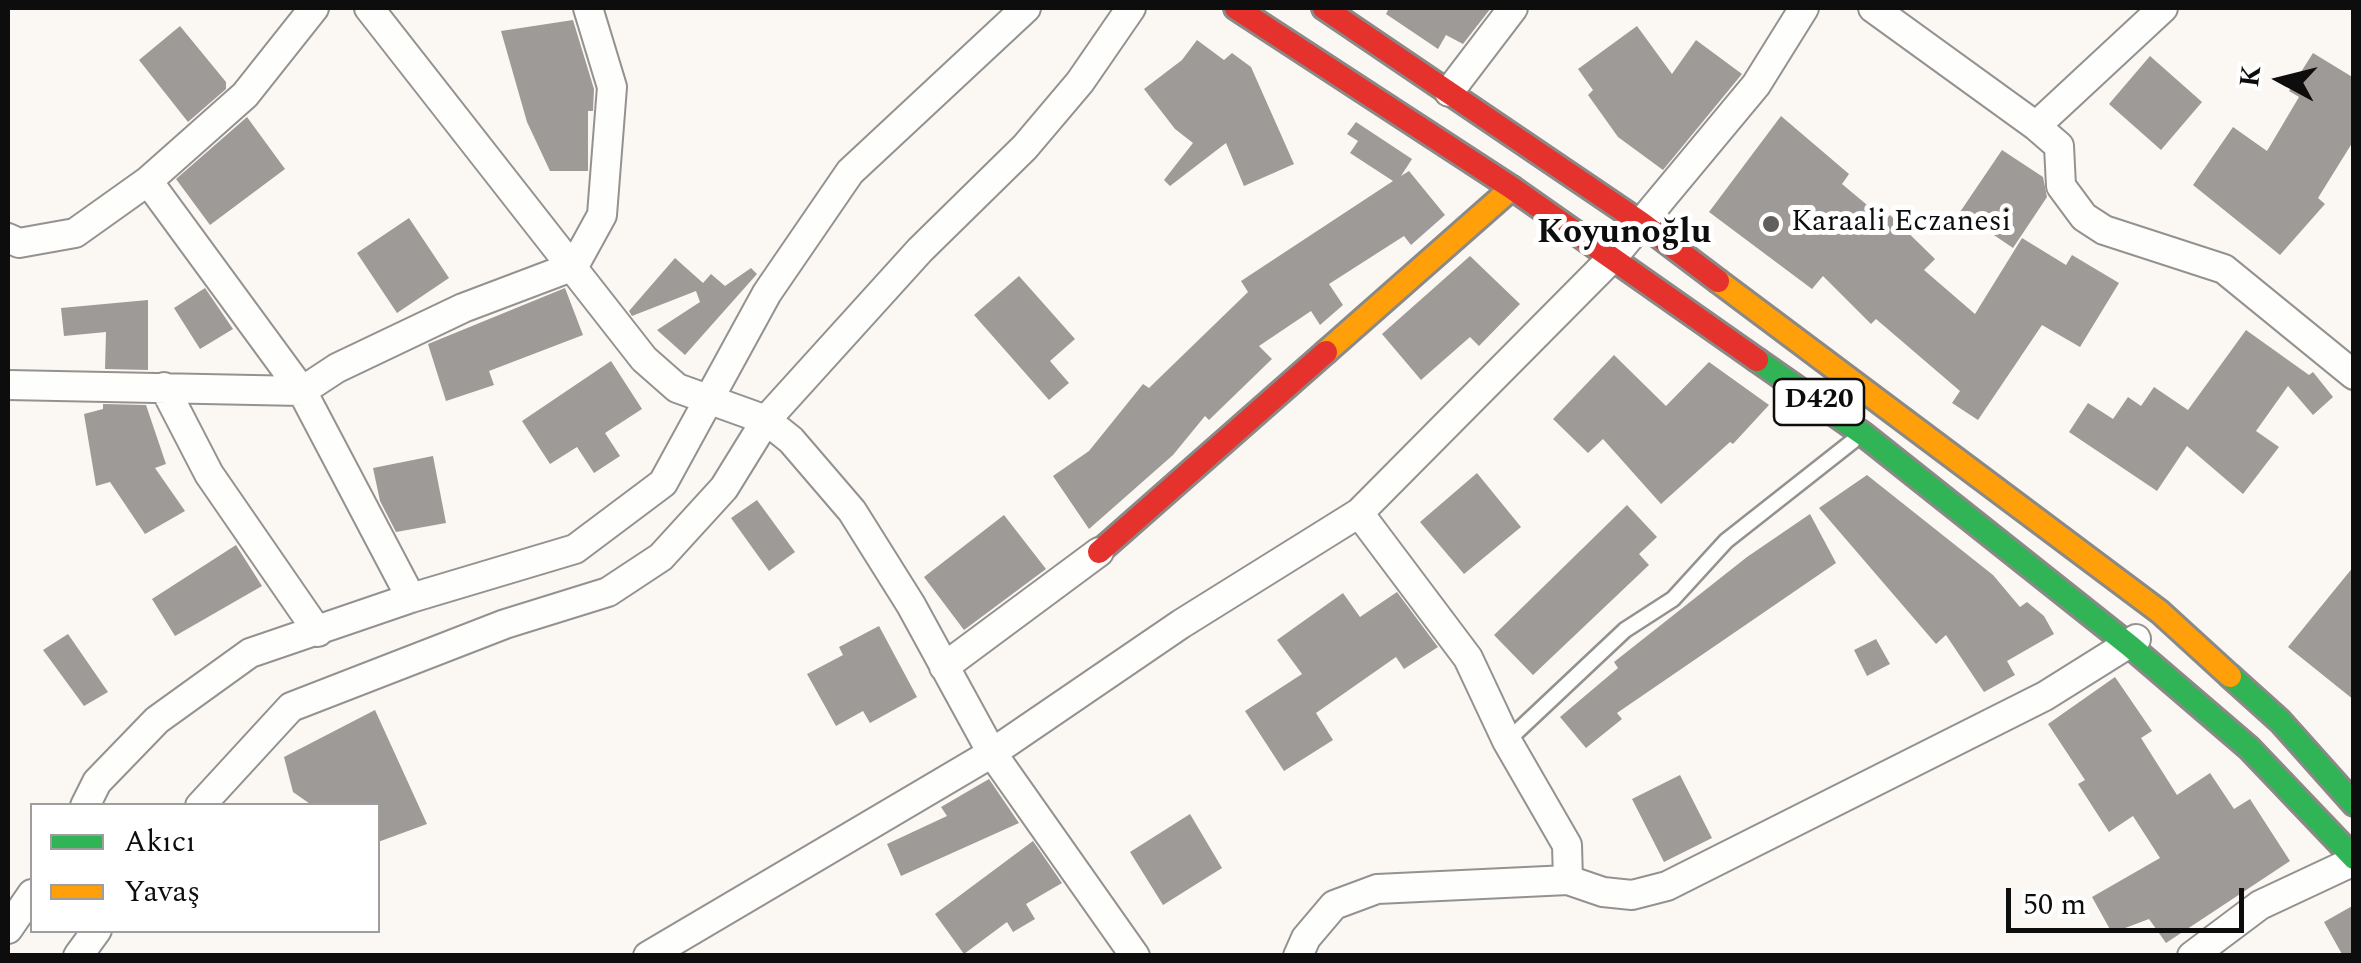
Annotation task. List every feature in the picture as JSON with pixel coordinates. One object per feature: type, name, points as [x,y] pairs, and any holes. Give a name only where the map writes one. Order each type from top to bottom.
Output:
[{"type":"main road","name":"D420","points":[[1236,8],[1512,188],[1863,434],[2130,646],[2249,748],[2354,859]]},
{"type":"main road","name":"D420","points":[[1324,8],[1640,222],[2160,612],[2280,722],[2354,804]]},
{"type":"main road","points":[[1099,552],[1512,188]]},
{"type":"street","points":[[8,238],[20,242],[75,232],[148,181],[246,95],[314,8]]},
{"type":"street","points":[[369,8],[644,359],[677,388],[766,420],[791,440],[852,511],[992,753],[1135,956]]},
{"type":"street","points":[[8,385],[302,391],[337,368],[463,308],[574,266],[602,215],[612,88],[588,8]]},
{"type":"street","points":[[86,803],[97,782],[156,720],[250,653],[575,548],[663,482],[766,293],[850,172],[1026,8]]},
{"type":"street","points":[[203,803],[292,707],[505,624],[608,592],[661,558],[724,488],[766,420],[920,250],[1025,147],[1080,82],[1130,8]]},
{"type":"street","points":[[1449,92],[1513,8]]},
{"type":"street","points":[[648,956],[992,753],[1181,624],[1359,512],[1613,257],[1756,85],[1804,8]]},
{"type":"street","points":[[1873,8],[2060,146],[2062,186],[2084,217],[2104,230],[2224,269],[2354,375]]},
{"type":"street","points":[[2036,126],[2164,8]]},
{"type":"street","points":[[148,181],[302,391],[411,598]]},
{"type":"street","points":[[164,387],[209,474],[318,632]]},
{"type":"street","points":[[1359,512],[1468,658],[1507,741],[1567,845],[1568,880]]},
{"type":"street","points":[[944,667],[1099,552]]},
{"type":"street","points":[[1298,956],[1306,938],[1334,905],[1378,889],[1568,880],[1604,892],[1632,895],[1667,886],[2046,696],[2130,646],[2160,612]]},
{"type":"street","points":[[2192,956],[2260,905],[2354,859]]},
{"type":"street","points":[[8,929],[30,897]]},
{"type":"street","points":[[78,956],[96,933]]},
{"type":"lane","points":[[1507,741],[1626,630],[1673,599],[1726,540],[1863,434]]},
{"type":"building","points":[[1389,8],[1491,8],[1463,44],[1446,35],[1438,49],[1386,14]]},
{"type":"building","points":[[573,20],[594,89],[593,111],[588,111],[588,171],[550,171],[527,122],[501,31]]},
{"type":"building","points":[[180,26],[226,82],[226,89],[188,122],[139,60]]},
{"type":"building","points":[[1637,26],[1672,74],[1696,40],[1742,74],[1663,170],[1618,137],[1588,95],[1593,90],[1578,69]]},
{"type":"building","points":[[1197,40],[1224,60],[1232,53],[1251,67],[1294,164],[1244,186],[1226,143],[1170,186],[1164,180],[1193,143],[1175,129],[1144,89],[1182,60]]},
{"type":"building","points":[[2313,53],[2354,78],[2354,140],[2318,198],[2325,204],[2280,255],[2193,185],[2233,127],[2267,151],[2299,97],[2289,91]]},
{"type":"building","points":[[2150,56],[2202,102],[2161,150],[2109,104]]},
{"type":"building","points":[[1781,116],[1849,174],[1842,184],[1885,220],[1890,215],[1935,259],[1924,270],[1975,314],[2022,238],[2066,265],[2072,255],[2119,283],[2080,347],[2042,325],[1978,420],[1952,403],[1960,391],[1876,319],[1871,324],[1823,276],[1812,289],[1709,212]]},
{"type":"building","points":[[247,117],[285,169],[210,225],[176,179]]},
{"type":"building","points":[[1356,122],[1412,159],[1401,176],[1409,171],[1445,215],[1411,245],[1404,236],[1329,284],[1343,305],[1320,325],[1311,311],[1259,346],[1272,359],[1209,420],[1205,416],[1173,455],[1089,529],[1053,476],[1089,451],[1143,384],[1149,388],[1248,292],[1241,281],[1393,181],[1350,153],[1358,141],[1347,134]]},
{"type":"building","points":[[2002,150],[2043,177],[2047,197],[2013,248],[1960,212]]},
{"type":"building","points":[[409,218],[449,278],[397,313],[357,253]]},
{"type":"building","points":[[1470,256],[1520,304],[1479,346],[1470,337],[1421,380],[1382,334]]},
{"type":"building","points":[[675,258],[703,283],[711,274],[725,286],[751,268],[757,274],[685,355],[657,330],[700,302],[696,291],[632,316],[629,311]]},
{"type":"building","points":[[1019,276],[1075,339],[1050,361],[1069,383],[1049,400],[974,315]]},
{"type":"building","points":[[205,288],[233,329],[200,349],[174,308]]},
{"type":"building","points":[[565,288],[583,335],[489,371],[494,385],[446,401],[428,344]]},
{"type":"building","points":[[148,300],[148,370],[105,369],[106,332],[64,336],[61,308]]},
{"type":"building","points":[[2246,330],[2309,375],[2313,372],[2333,397],[2313,415],[2288,386],[2256,431],[2279,447],[2243,494],[2187,446],[2157,491],[2069,432],[2088,403],[2113,419],[2128,397],[2141,406],[2154,387],[2188,410]]},
{"type":"building","points":[[1614,355],[1666,406],[1709,362],[1769,405],[1733,444],[1730,442],[1661,504],[1603,439],[1588,453],[1553,419]]},
{"type":"building","points":[[611,361],[642,409],[605,433],[620,456],[594,473],[577,447],[550,464],[522,421]]},
{"type":"building","points":[[103,404],[146,405],[166,464],[155,468],[185,511],[145,534],[110,482],[96,486],[84,414],[103,409]]},
{"type":"building","points":[[433,456],[446,523],[396,532],[380,501],[373,468]]},
{"type":"building","points":[[1477,473],[1521,527],[1464,574],[1420,522]]},
{"type":"building","points":[[1867,475],[1993,575],[2020,607],[2027,602],[2044,616],[2054,634],[2007,661],[2015,675],[1984,692],[1946,635],[1936,644],[1819,508]]},
{"type":"building","points":[[757,500],[795,552],[769,571],[731,518]]},
{"type":"building","points":[[1627,505],[1657,537],[1639,554],[1649,565],[1533,675],[1494,635]]},
{"type":"building","points":[[1810,514],[1836,563],[1617,713],[1622,719],[1586,748],[1560,717],[1618,668],[1614,662],[1747,557]]},
{"type":"building","points":[[1004,515],[1046,569],[964,630],[924,577]]},
{"type":"building","points":[[236,545],[262,586],[175,636],[152,599]]},
{"type":"building","points":[[2354,566],[2354,700],[2288,647]]},
{"type":"building","points":[[1397,592],[1438,647],[1404,669],[1396,657],[1316,713],[1333,740],[1284,771],[1245,711],[1302,674],[1277,640],[1343,593],[1360,617]]},
{"type":"building","points":[[879,626],[917,697],[870,723],[863,711],[836,726],[807,674],[843,655],[839,647]]},
{"type":"building","points":[[68,634],[108,692],[84,706],[43,650]]},
{"type":"building","points":[[1876,639],[1890,664],[1867,676],[1854,650]]},
{"type":"building","points":[[2115,677],[2152,731],[2141,738],[2177,795],[2210,773],[2234,809],[2250,799],[2290,861],[2166,943],[2149,919],[2112,933],[2092,897],[2160,858],[2133,816],[2109,832],[2078,784],[2085,780],[2048,724]]},
{"type":"building","points":[[375,710],[427,824],[380,841],[380,803],[309,803],[293,792],[284,757]]},
{"type":"building","points":[[1680,775],[1712,838],[1664,862],[1632,799]]},
{"type":"building","points":[[989,779],[1019,823],[901,876],[887,844],[947,816],[941,807]]},
{"type":"building","points":[[1190,814],[1222,868],[1163,905],[1130,852]]},
{"type":"building","points":[[1033,841],[1062,883],[1026,904],[1035,919],[1013,932],[1007,922],[964,954],[935,914]]},
{"type":"building","points":[[2354,905],[2354,956],[2343,956],[2324,922]]},
{"type":"traffic: fast","points":[[1757,360],[1863,434],[2130,646],[2249,748],[2354,858]]},
{"type":"traffic: fast","points":[[2230,676],[2280,721],[2354,804]]},
{"type":"traffic: slow","points":[[1326,352],[1512,188]]},
{"type":"traffic: slow","points":[[1718,281],[2160,612],[2230,676]]},
{"type":"traffic: jam","points":[[1236,8],[1512,188],[1757,360]]},
{"type":"traffic: jam","points":[[1324,8],[1640,222],[1718,281]]},
{"type":"traffic: jam","points":[[1099,552],[1326,352]]},
{"type":"place","name":"Karaali Eczanesi","points":[[1771,224]]},
{"type":"district","name":"Koyunoğlu","points":[[1624,235]]}]
